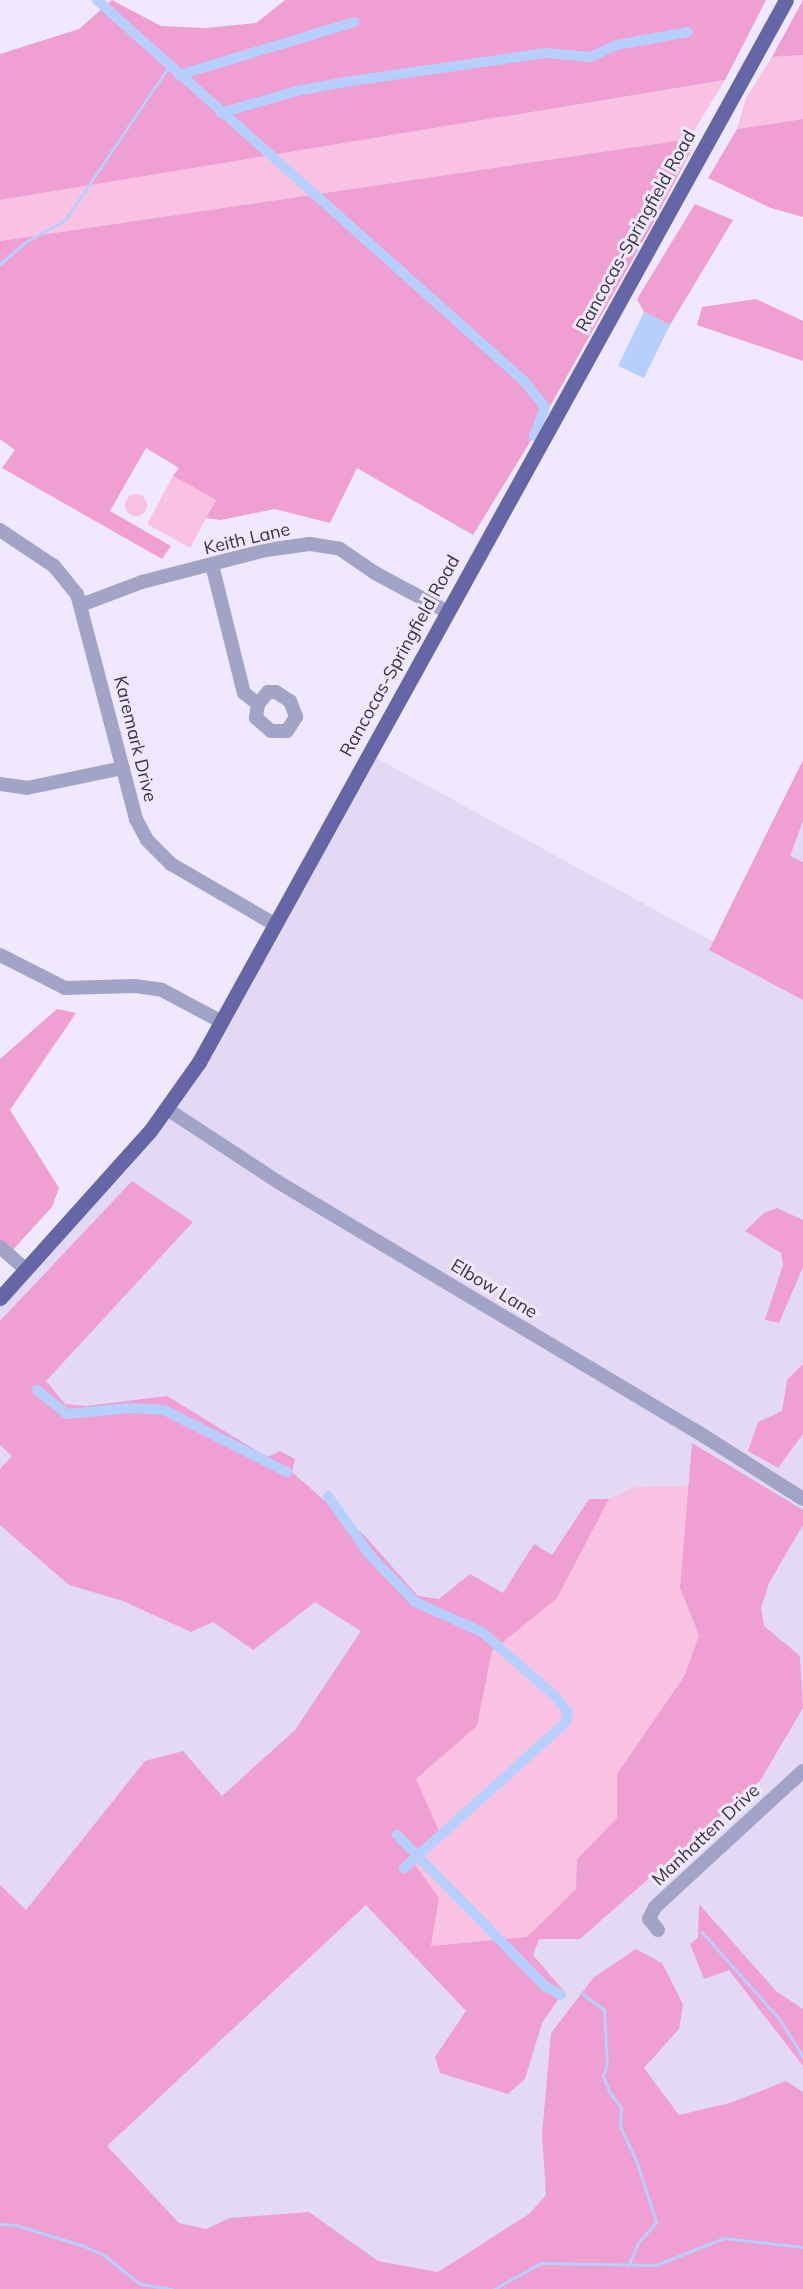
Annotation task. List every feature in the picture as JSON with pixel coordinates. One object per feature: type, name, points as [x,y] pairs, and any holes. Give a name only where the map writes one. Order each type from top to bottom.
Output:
[{"type":"main road","name":"Rancocas-Springfield Road","points":[[0,1298],[167,1109],[222,1022],[446,611],[786,0]]},
{"type":"street","name":"Karemark Drive","points":[[0,530],[64,575],[81,605],[136,819],[154,849],[171,864],[276,925]]},
{"type":"street","name":"Keith Lane","points":[[81,605],[142,582],[288,546],[321,545],[340,549],[375,573],[446,611]]},
{"type":"street","points":[[212,565],[238,677],[244,693],[258,704]]},
{"type":"street","points":[[0,784],[27,788],[123,768]]},
{"type":"street","points":[[0,955],[65,988],[135,986],[162,990],[222,1022]]},
{"type":"street","name":"Elbow Lane","points":[[167,1109],[278,1182],[696,1431],[803,1499]]},
{"type":"street","points":[[0,1247],[26,1270]]},
{"type":"street","name":"Manhatten Drive","points":[[658,1930],[649,1919],[655,1907],[803,1771]]},
{"type":"shaded area","points":[[112,0],[161,26],[206,28],[256,23],[285,0],[766,0],[725,80],[0,200],[0,54],[79,29]]},
{"type":"shaded area","points":[[803,0],[803,55],[772,57]]},
{"type":"shaded area","points":[[803,55],[803,119],[737,129],[746,98],[772,57]]},
{"type":"shaded area","points":[[725,80],[689,139],[0,241],[0,200]]},
{"type":"shaded area","points":[[803,119],[803,217],[771,208],[708,178],[737,129]]},
{"type":"shaded area","points":[[689,139],[692,149],[651,227],[527,447],[473,535],[357,468],[330,523],[275,509],[221,520],[206,518],[216,500],[173,476],[179,468],[146,448],[110,511],[171,546],[162,559],[2,468],[15,450],[0,439],[0,241]]},
{"type":"shaded area","points":[[695,204],[733,220],[670,325],[644,312],[637,299]]},
{"type":"shaded area","points":[[756,299],[803,321],[803,361],[697,325],[702,307]]},
{"type":"shaded area","points":[[173,476],[216,500],[190,548],[147,524]]},
{"type":"shaded area","points":[[136,494],[144,497],[147,505],[144,513],[136,516],[128,513],[125,505],[128,497]]},
{"type":"shaded area","points":[[369,754],[716,943],[803,774],[803,2187],[499,2233],[438,2272],[324,2251],[210,2246],[0,2119],[0,1298],[167,1109]]},
{"type":"shaded area","points":[[803,760],[803,821],[790,856],[803,862],[803,1000],[709,950]]},
{"type":"shaded area","points":[[57,1009],[76,1013],[10,1110],[59,1188],[52,1207],[10,1253],[0,1244],[0,1059]]},
{"type":"shaded area","points":[[132,1181],[193,1222],[46,1381],[65,1404],[86,1406],[167,1396],[267,1457],[280,1451],[295,1459],[292,1472],[366,1537],[418,1596],[439,1599],[470,1574],[503,1593],[534,1544],[552,1555],[589,1499],[609,1499],[557,1598],[492,1651],[477,1726],[416,1779],[442,1838],[413,1862],[439,1898],[431,1946],[527,1937],[576,1889],[577,1859],[617,1818],[617,1774],[685,1675],[699,1635],[680,1588],[692,1443],[803,1510],[803,1525],[769,1583],[761,1608],[764,1626],[800,1656],[803,1708],[760,1781],[580,1939],[539,1939],[533,1955],[564,1991],[542,2023],[525,2079],[508,2094],[440,2073],[435,2057],[466,2011],[366,1905],[107,2146],[179,2223],[206,2229],[230,2218],[309,2212],[378,2261],[438,2272],[529,2214],[546,2195],[542,2134],[551,2033],[594,1977],[636,1949],[662,1963],[683,2004],[679,2029],[644,2068],[679,2115],[730,2103],[786,2081],[803,2092],[803,2289],[0,2289],[0,1885],[26,1910],[145,1761],[183,1751],[222,1796],[295,1730],[361,1631],[315,1602],[253,1650],[213,1622],[191,1632],[123,1601],[69,1585],[0,1525],[0,1469],[12,1456],[0,1445],[0,1321]]},
{"type":"shaded area","points":[[777,1208],[803,1220],[803,1267],[779,1323],[765,1320],[783,1265],[781,1253],[745,1231],[764,1213]]},
{"type":"shaded area","points":[[803,1364],[803,1434],[778,1468],[748,1451],[758,1422],[782,1411],[787,1380]]},
{"type":"shaded area","points":[[689,1486],[680,1588],[699,1635],[685,1675],[617,1774],[617,1818],[577,1859],[576,1889],[527,1937],[431,1946],[439,1898],[413,1862],[441,1837],[415,1780],[477,1726],[492,1651],[557,1598],[609,1499],[635,1487]]},
{"type":"shaded area","points":[[699,1904],[776,1991],[803,2009],[803,2066],[729,1970],[704,1979],[690,1944],[698,1938]]},
{"type":"water","points":[[644,312],[670,325],[644,378],[618,366]]},
{"type":"waterway","points":[[97,0],[524,381],[545,407],[534,436]]},
{"type":"waterway","points":[[179,75],[354,22]]},
{"type":"waterway","points":[[221,113],[296,91],[345,82],[546,53],[590,57],[617,45],[688,32]]},
{"type":"waterway","points":[[0,264],[24,243],[65,220],[169,66]]},
{"type":"waterway","points":[[37,1390],[67,1414],[130,1408],[164,1410],[287,1472]]},
{"type":"waterway","points":[[328,1496],[369,1554],[415,1602],[482,1632],[556,1697],[568,1713],[565,1723],[404,1868]]},
{"type":"waterway","points":[[397,1835],[546,1987],[561,1995]]},
{"type":"waterway","points":[[702,1932],[780,2020],[803,2057]]},
{"type":"waterway","points":[[581,1993],[604,2010],[607,2064],[603,2076],[610,2093],[621,2107],[620,2126],[637,2163],[656,2222],[638,2243],[628,2266]]},
{"type":"waterway","points":[[0,2224],[16,2225],[84,2246],[105,2256],[140,2284],[172,2289]]},
{"type":"waterway","points":[[494,2289],[541,2263],[656,2265],[724,2238],[803,2247]]}]
